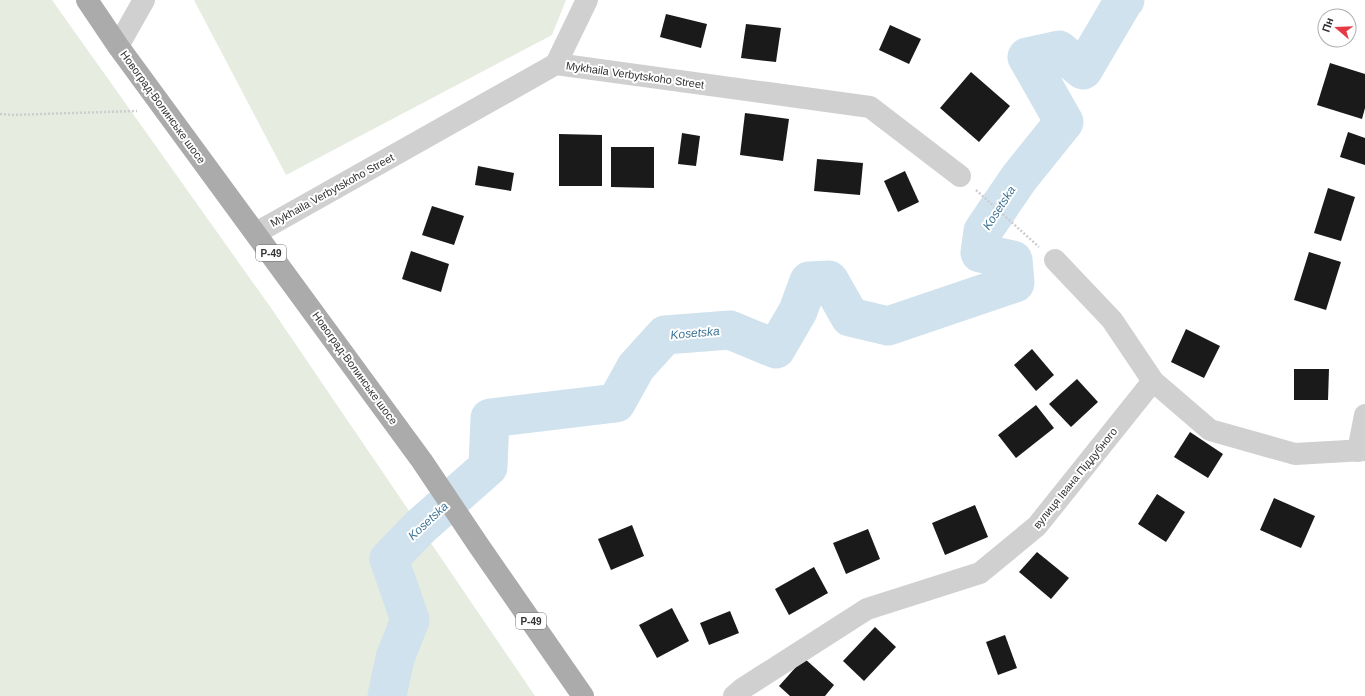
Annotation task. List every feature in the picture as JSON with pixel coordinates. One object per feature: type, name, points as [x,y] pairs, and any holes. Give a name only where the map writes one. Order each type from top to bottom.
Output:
[{"type":"main road","name":"Р-49","points":[[87,0],[118,46]]},
{"type":"main road","name":"Новоград-Волинське шосе","points":[[118,46],[422,461],[583,696]]},
{"type":"street","points":[[118,46],[144,0]]},
{"type":"street","points":[[556,64],[587,0]]},
{"type":"street","name":"Mykhaila Verbytskoho Street","points":[[256,233],[556,64],[870,107],[960,176]]},
{"type":"street","points":[[1055,260],[1112,320],[1152,381],[1210,430],[1295,454],[1362,450],[1365,415]]},
{"type":"street","name":"вулиця Івана Піддубного","points":[[734,696],[742,689],[867,609],[980,573],[1037,526],[1152,381]]},
{"type":"path","points":[[0,114],[12,115],[165,110]]},
{"type":"path","points":[[960,176],[1055,260]]},
{"type":"shaded area","points":[[0,0],[52,0],[271,308],[535,696],[0,696]]},
{"type":"shaded area","points":[[194,0],[566,0],[552,35],[286,175]]},
{"type":"water","points":[[482,473],[490,483],[475,493],[456,479]]},
{"type":"water","points":[[410,529],[418,544],[380,586],[381,558]]},
{"type":"building","points":[[666,14],[707,24],[701,48],[660,37]]},
{"type":"building","points":[[746,24],[781,28],[776,62],[741,58]]},
{"type":"building","points":[[890,25],[921,39],[909,64],[879,50]]},
{"type":"building","points":[[1330,63],[1365,74],[1365,108],[1362,119],[1317,105]]},
{"type":"building","points":[[971,72],[1010,106],[979,142],[940,108]]},
{"type":"building","points":[[745,113],[789,119],[783,161],[740,155]]},
{"type":"building","points":[[1348,132],[1365,138],[1365,165],[1340,157]]},
{"type":"building","points":[[682,133],[700,136],[696,166],[678,164]]},
{"type":"building","points":[[559,134],[602,135],[602,186],[559,186]]},
{"type":"building","points":[[611,147],[654,147],[654,188],[611,187]]},
{"type":"building","points":[[817,159],[863,163],[860,195],[814,191]]},
{"type":"building","points":[[478,166],[514,173],[511,191],[475,185]]},
{"type":"building","points":[[905,171],[919,202],[898,212],[884,181]]},
{"type":"building","points":[[1328,188],[1355,197],[1341,241],[1314,233]]},
{"type":"building","points":[[432,206],[464,216],[454,245],[422,235]]},
{"type":"building","points":[[411,251],[449,264],[441,292],[402,279]]},
{"type":"building","points":[[1309,252],[1341,262],[1326,310],[1294,300]]},
{"type":"building","points":[[1186,329],[1220,346],[1204,378],[1171,362]]},
{"type":"building","points":[[1032,349],[1054,375],[1036,391],[1014,365]]},
{"type":"building","points":[[1294,369],[1329,369],[1328,400],[1294,400]]},
{"type":"building","points":[[1077,379],[1098,402],[1071,427],[1049,404]]},
{"type":"building","points":[[1036,405],[1054,428],[1016,458],[998,435]]},
{"type":"building","points":[[1190,432],[1223,454],[1208,478],[1174,457]]},
{"type":"building","points":[[1157,494],[1185,512],[1166,542],[1138,524]]},
{"type":"building","points":[[1274,498],[1315,516],[1301,548],[1260,530]]},
{"type":"building","points":[[975,505],[988,537],[945,555],[932,523]]},
{"type":"building","points":[[632,525],[644,556],[611,570],[598,539]]},
{"type":"building","points":[[868,529],[880,559],[846,574],[833,543]]},
{"type":"building","points":[[1037,552],[1069,578],[1051,599],[1019,572]]},
{"type":"building","points":[[814,567],[828,593],[789,615],[775,589]]},
{"type":"building","points":[[672,608],[689,641],[657,658],[639,625]]},
{"type":"building","points":[[730,611],[739,633],[709,645],[700,623]]},
{"type":"building","points":[[875,627],[896,647],[864,681],[843,661]]},
{"type":"building","points":[[1005,635],[1017,668],[998,675],[986,642]]},
{"type":"building","points":[[804,658],[834,685],[825,696],[790,696],[779,686]]},
{"type":"waterway","name":"Kosetska","points":[[387,696],[395,658],[410,620],[389,559],[420,527],[488,467],[490,418],[616,403],[636,367],[665,335],[730,330],[776,349],[798,311],[809,281],[829,280],[850,317],[888,326],[1015,283],[1013,260],[980,253],[983,231],[1019,178],[1064,122],[1027,57],[1059,50],[1083,70],[1125,0]]}]
